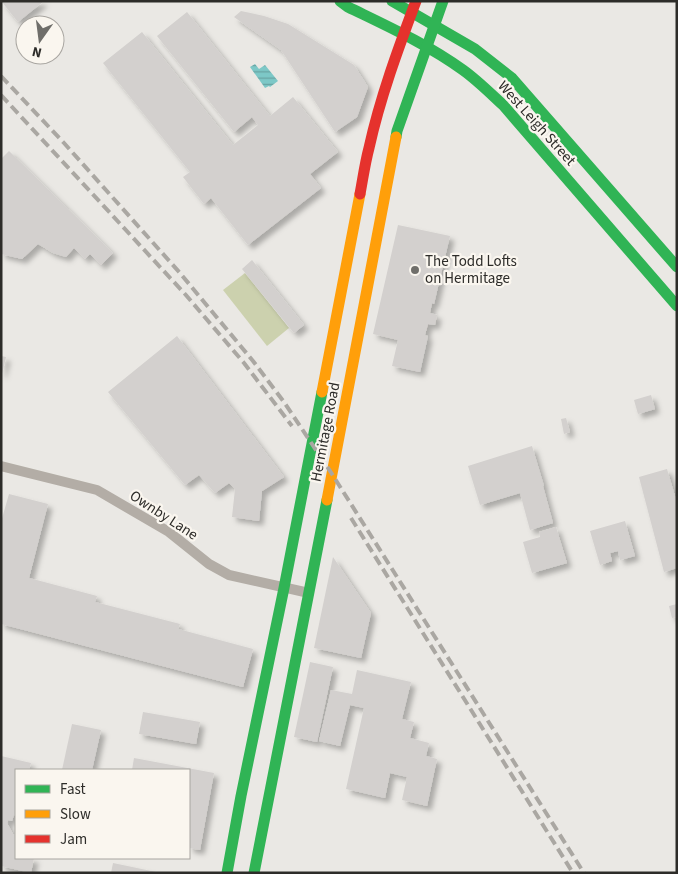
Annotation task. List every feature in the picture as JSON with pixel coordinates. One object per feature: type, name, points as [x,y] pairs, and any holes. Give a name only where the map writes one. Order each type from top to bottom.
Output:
[{"type":"street","name":"West Leigh Street","points":[[340,1],[348,7],[426,47],[458,66],[479,82],[503,104],[677,306]]},
{"type":"street","name":"West Leigh Street","points":[[392,1],[475,49],[512,78],[677,267]]},
{"type":"street","name":"Hermitage Road","points":[[227,873],[369,147],[379,108],[416,1]]},
{"type":"street","name":"Hermitage Road","points":[[254,873],[397,131],[443,1]]},
{"type":"street","name":"Ownby Lane","points":[[1,466],[96,490],[169,532],[210,564],[229,575],[309,593]]},
{"type":"green space","points":[[245,273],[289,328],[267,346],[223,290]]},
{"type":"water","points":[[255,64],[259,69],[265,65],[278,81],[265,88],[250,67]]},
{"type":"building","points":[[44,1],[27,15],[15,15],[15,18],[2,2]]},
{"type":"building","points":[[241,11],[288,24],[354,65],[368,87],[357,117],[335,132],[281,50],[234,17]]},
{"type":"building","points":[[187,12],[270,116],[293,97],[338,152],[310,174],[321,188],[248,245],[211,198],[204,204],[183,177],[190,172],[103,63],[142,32],[233,145],[258,125],[252,117],[234,132],[157,36]]},
{"type":"building","points":[[9,151],[113,253],[101,265],[90,254],[85,259],[74,248],[66,257],[53,253],[38,244],[22,259],[1,254],[1,159]]},
{"type":"building","name":"The Todd Lofts on Hermitage","points":[[398,225],[450,236],[434,304],[432,303],[430,313],[437,315],[435,325],[428,324],[425,335],[428,336],[420,372],[392,366],[398,340],[373,334]]},
{"type":"building","points":[[252,260],[304,325],[294,333],[242,269]]},
{"type":"building","points":[[177,336],[284,477],[262,491],[259,521],[232,517],[235,489],[229,483],[215,493],[199,475],[185,485],[108,392]]},
{"type":"building","points":[[1,356],[6,357],[2,374],[1,374]]},
{"type":"building","points":[[651,395],[655,409],[638,414],[634,400]]},
{"type":"building","points":[[566,418],[570,432],[564,434],[561,419]]},
{"type":"building","points":[[532,446],[553,523],[530,530],[520,493],[480,505],[468,466]]},
{"type":"building","points":[[667,469],[677,503],[677,568],[664,572],[639,477]]},
{"type":"building","points":[[9,494],[48,504],[29,578],[97,596],[95,602],[180,624],[178,629],[253,649],[243,687],[1,624],[1,522]]},
{"type":"building","points":[[625,521],[635,556],[620,560],[618,551],[610,553],[612,561],[600,565],[590,531]]},
{"type":"building","points":[[556,527],[567,563],[532,573],[523,542],[540,537],[539,532]]},
{"type":"building","points":[[333,557],[371,613],[361,658],[314,648]]},
{"type":"building","points":[[677,604],[677,617],[672,618],[669,606]]},
{"type":"building","points":[[310,662],[333,667],[317,742],[294,737]]},
{"type":"building","points":[[357,670],[411,682],[402,719],[414,722],[410,738],[429,743],[426,756],[437,759],[427,806],[402,800],[407,777],[390,773],[385,798],[346,789],[364,708],[350,705],[340,746],[319,741],[331,690],[352,694]]},
{"type":"building","points":[[143,712],[200,722],[196,744],[139,734]]},
{"type":"building","points":[[72,724],[101,730],[92,769],[62,769]]},
{"type":"building","points":[[1,756],[31,763],[29,769],[15,769],[15,816],[12,821],[8,820],[7,823],[13,834],[15,834],[15,859],[34,859],[31,873],[1,866]]},
{"type":"building","points":[[134,758],[214,773],[200,850],[190,848],[190,769],[132,769]]},
{"type":"building","points":[[113,863],[156,872],[156,873],[111,873]]},
{"type":"railway","points":[[1,76],[64,143],[180,273],[253,361],[284,402],[332,474],[584,873]]},
{"type":"railway","points":[[1,95],[185,294],[244,363],[292,426]]},
{"type":"railway","points":[[351,518],[573,873]]},
{"type":"traffic: fast","points":[[340,1],[348,7],[435,52],[463,70],[503,105],[677,306]]},
{"type":"traffic: fast","points":[[392,1],[475,49],[512,78],[677,267]]},
{"type":"traffic: fast","points":[[396,137],[443,1]]},
{"type":"traffic: fast","points":[[227,873],[322,392]]},
{"type":"traffic: fast","points":[[254,873],[327,500]]},
{"type":"traffic: slow","points":[[327,500],[396,137]]},
{"type":"traffic: slow","points":[[322,392],[360,194]]},
{"type":"traffic: jam","points":[[360,194],[366,159],[378,111],[416,1]]},
{"type":"place","name":"The Todd Lofts on Hermitage","points":[[415,270]]}]
